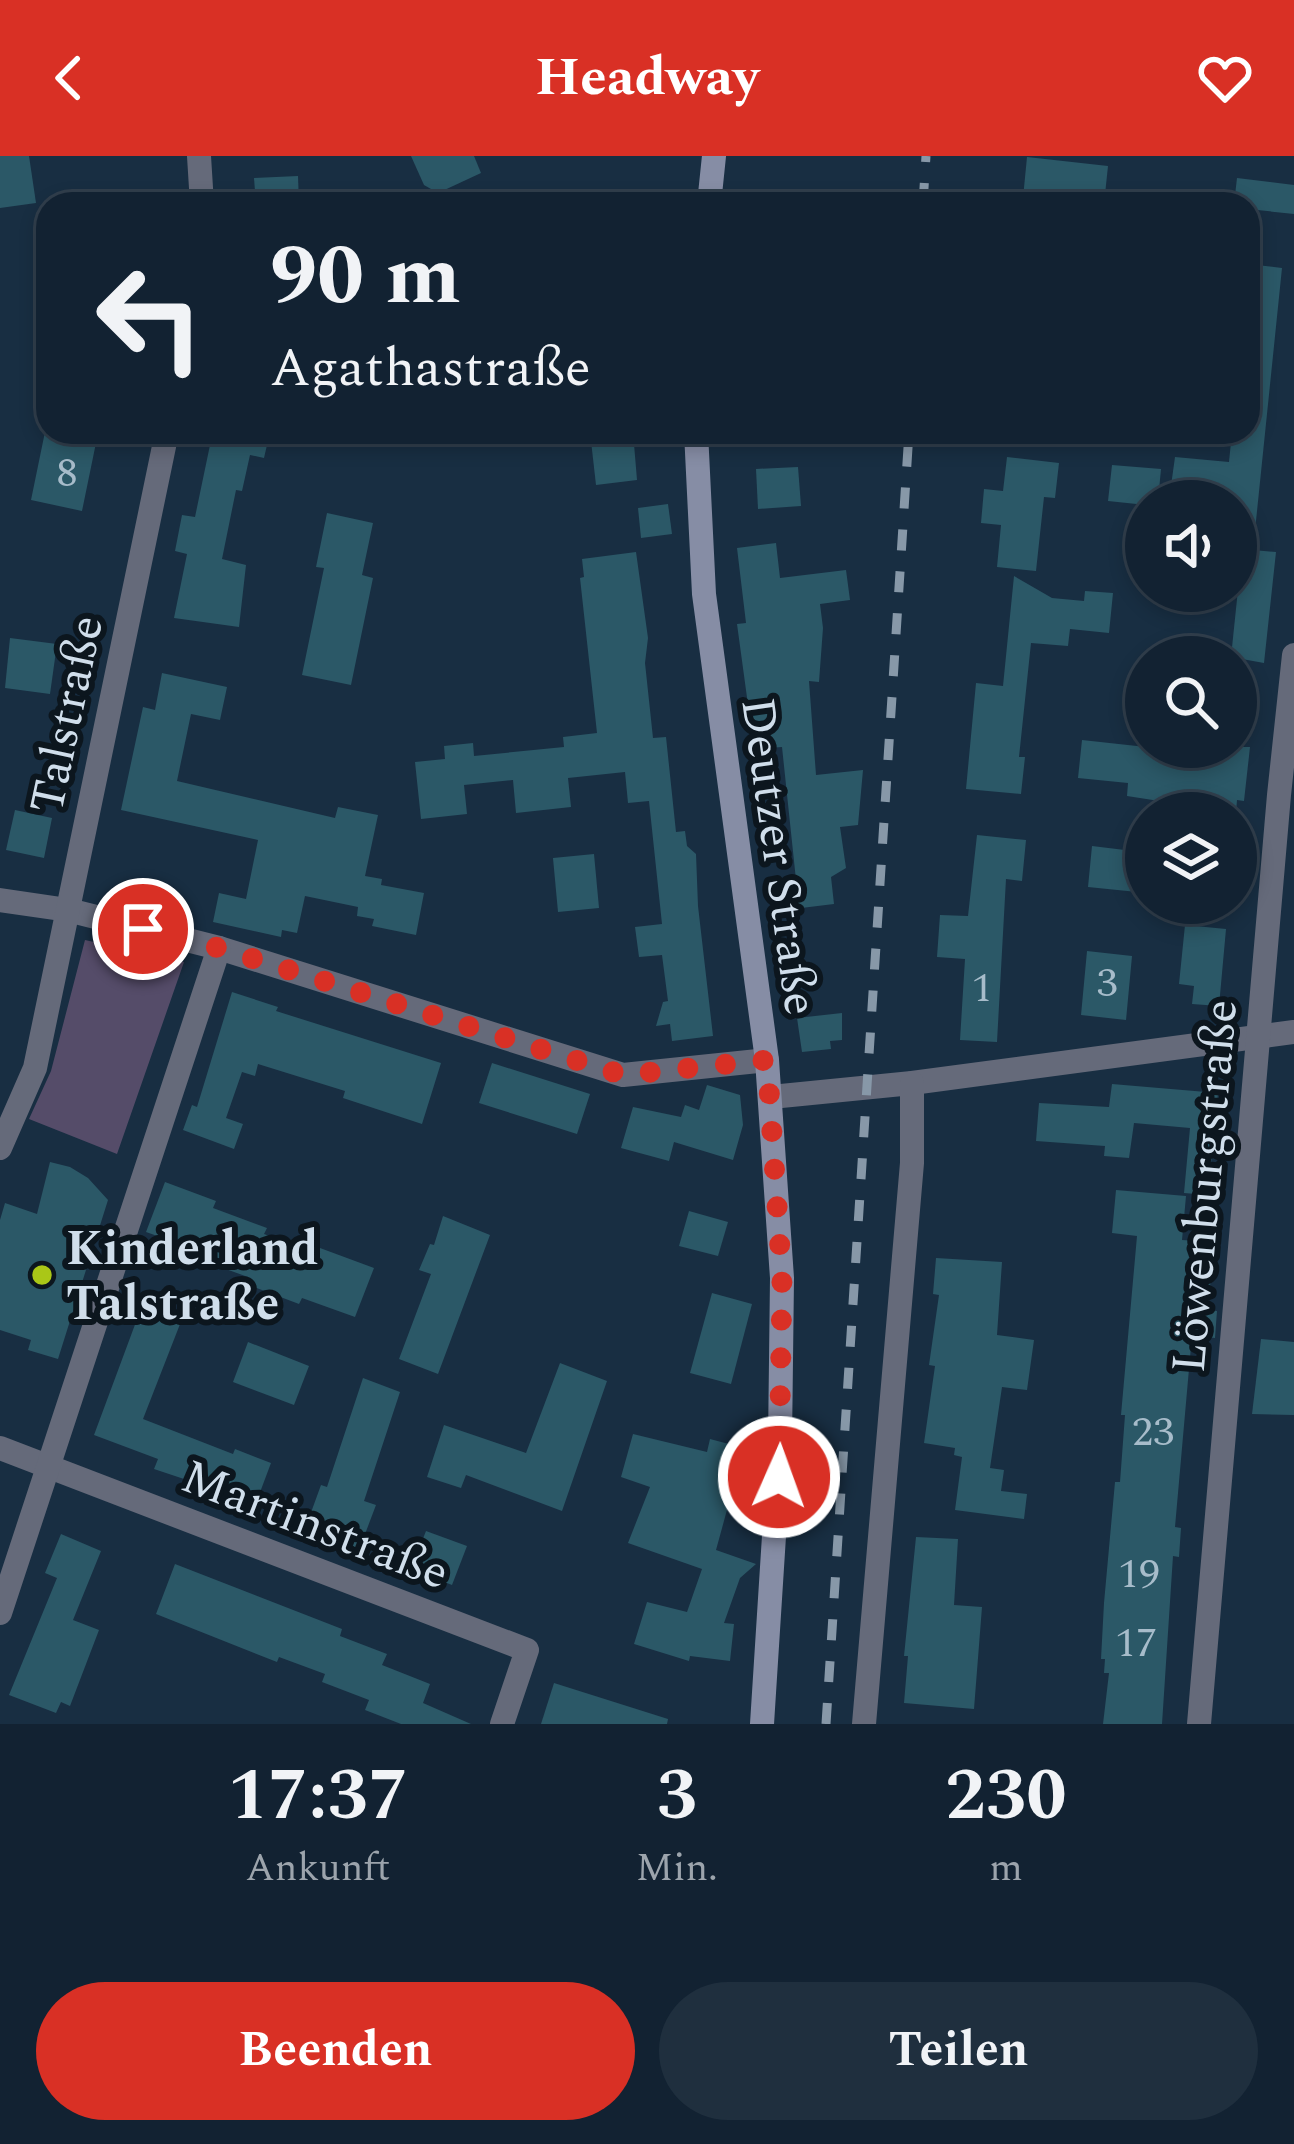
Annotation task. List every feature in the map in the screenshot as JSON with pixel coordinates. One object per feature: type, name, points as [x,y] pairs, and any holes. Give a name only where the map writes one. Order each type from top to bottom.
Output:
[{"type":"main road","points":[[710,192],[714,156]]},
{"type":"main road","name":"Deutzer Straße","points":[[698,444],[704,593],[767,1060],[782,1278],[780,1442],[762,1724]]},
{"type":"street","points":[[199,156],[201,192]]},
{"type":"street","name":"Talstraße","points":[[0,1148],[35,1068],[165,444]]},
{"type":"street","name":"Löwenburgstraße","points":[[1199,1724],[1294,656]]},
{"type":"street","points":[[0,900],[68,910],[219,948],[623,1075],[767,1060]]},
{"type":"street","points":[[0,1613],[219,948]]},
{"type":"street","points":[[771,1097],[1294,1032]]},
{"type":"street","points":[[864,1724],[913,1162],[912,1083]]},
{"type":"street","name":"Martinstraße","points":[[0,1448],[527,1650],[502,1724]]},
{"type":"shaded area","points":[[85,940],[184,962],[117,1154],[29,1119],[51,1071]]},
{"type":"building","points":[[0,156],[29,156],[36,203],[0,208]]},
{"type":"building","points":[[411,156],[474,156],[481,173],[440,192],[424,185]]},
{"type":"building","points":[[1027,157],[1108,166],[1105,192],[1024,192]]},
{"type":"building","points":[[298,176],[299,192],[255,192],[254,178]]},
{"type":"building","points":[[1237,178],[1294,185],[1294,214],[1260,210],[1260,192],[1235,192]]},
{"type":"building","points":[[1260,265],[1282,268],[1257,511],[1257,480],[1172,480],[1175,457],[1229,462],[1231,444],[1260,444]]},
{"type":"building","points":[[43,444],[96,444],[82,511],[31,500]]},
{"type":"building","points":[[205,444],[267,444],[264,458],[250,455],[242,491],[236,490],[222,559],[246,565],[239,627],[174,618],[187,554],[175,551],[182,515],[195,517],[210,445]]},
{"type":"building","points":[[591,444],[634,444],[637,480],[596,485]]},
{"type":"building","points":[[1007,457],[1059,463],[1055,498],[1044,497],[1036,571],[997,567],[1001,525],[981,523],[984,489],[1003,491]]},
{"type":"building","points":[[1112,465],[1161,469],[1160,480],[1125,480],[1125,503],[1108,501]]},
{"type":"building","points":[[798,467],[801,506],[758,509],[756,469]]},
{"type":"building","points":[[668,504],[672,534],[641,538],[638,508]]},
{"type":"building","points":[[327,513],[373,523],[362,575],[373,578],[351,685],[302,675],[324,568],[316,567]]},
{"type":"building","points":[[776,543],[780,578],[846,570],[850,600],[820,604],[819,682],[809,681],[816,775],[863,770],[858,825],[840,827],[846,868],[831,877],[834,904],[793,909],[790,881],[796,880],[782,747],[754,749],[737,624],[746,623],[737,548]]},
{"type":"building","points":[[1257,550],[1276,552],[1264,663],[1257,662],[1257,636],[1233,636],[1236,612],[1257,612]]},
{"type":"building","points":[[636,552],[648,638],[645,663],[653,738],[666,737],[676,832],[685,831],[687,846],[696,854],[713,1036],[672,1041],[670,1024],[656,1026],[663,1002],[668,1001],[662,955],[639,957],[635,927],[662,924],[649,801],[628,803],[625,772],[568,778],[571,807],[516,813],[513,780],[464,785],[467,814],[421,819],[415,762],[445,759],[444,746],[473,743],[474,756],[564,747],[563,737],[597,733],[580,578],[584,577],[582,559]]},
{"type":"building","points":[[1014,576],[1052,598],[1084,601],[1085,591],[1113,593],[1109,633],[1070,629],[1068,646],[1031,643],[1019,757],[1025,757],[1021,794],[966,789],[976,683],[1003,686]]},
{"type":"building","points":[[10,638],[57,644],[50,694],[5,688]]},
{"type":"building","points":[[162,673],[227,687],[220,720],[191,714],[177,781],[335,818],[338,807],[378,815],[365,876],[382,879],[381,885],[424,893],[416,935],[372,926],[374,919],[357,916],[358,907],[305,896],[297,933],[282,930],[281,937],[213,922],[219,893],[246,899],[258,840],[121,810],[143,707],[155,710]]},
{"type":"building","points":[[1082,740],[1125,745],[1125,768],[1248,768],[1245,792],[1127,792],[1128,783],[1078,778]]},
{"type":"building","points":[[15,810],[52,818],[44,858],[6,850]]},
{"type":"building","points":[[977,835],[1026,840],[1022,881],[1006,879],[997,1042],[960,1040],[965,959],[937,957],[940,915],[968,916]]},
{"type":"building","points":[[1092,846],[1125,850],[1125,891],[1088,887]]},
{"type":"building","points":[[594,854],[599,908],[558,912],[553,858]]},
{"type":"building","points":[[1185,925],[1226,929],[1219,1006],[1192,1004],[1194,986],[1179,984]]},
{"type":"building","points":[[1087,951],[1132,956],[1126,1020],[1081,1015]]},
{"type":"building","points":[[232,992],[278,1007],[276,1011],[441,1063],[422,1124],[343,1098],[345,1091],[258,1064],[255,1076],[242,1072],[226,1118],[243,1124],[234,1149],[183,1130],[192,1105],[197,1107]]},
{"type":"building","points":[[842,1013],[842,1040],[830,1041],[831,1049],[802,1052],[797,1018]]},
{"type":"building","points":[[492,1063],[590,1094],[577,1134],[479,1103]]},
{"type":"building","points":[[1112,1084],[1218,1093],[1208,1195],[1184,1193],[1190,1128],[1134,1123],[1129,1158],[1104,1156],[1105,1146],[1036,1141],[1039,1103],[1109,1107]]},
{"type":"building","points":[[707,1085],[740,1095],[743,1125],[733,1160],[674,1142],[669,1161],[621,1148],[633,1107],[681,1117],[685,1105],[699,1110]]},
{"type":"building","name":"Kinderland Talstraße","points":[[50,1162],[88,1178],[108,1200],[58,1359],[28,1350],[31,1340],[0,1330],[0,1220],[5,1203],[37,1214]]},
{"type":"building","points":[[165,1182],[216,1201],[213,1208],[267,1228],[264,1234],[374,1268],[355,1317],[302,1298],[299,1304],[246,1284],[248,1277],[195,1258],[197,1250],[146,1232]]},
{"type":"building","points":[[1116,1190],[1186,1196],[1182,1240],[1214,1242],[1208,1310],[1217,1311],[1215,1338],[1192,1335],[1175,1527],[1181,1528],[1179,1557],[1173,1556],[1162,1724],[1103,1724],[1109,1673],[1104,1673],[1105,1659],[1101,1659],[1104,1603],[1115,1482],[1120,1482],[1125,1415],[1121,1415],[1137,1236],[1112,1233]]},
{"type":"building","points":[[689,1211],[728,1222],[718,1256],[679,1246]]},
{"type":"building","points":[[443,1216],[490,1235],[438,1374],[399,1359],[431,1274],[419,1270]]},
{"type":"building","points":[[936,1258],[1002,1262],[997,1335],[1034,1340],[1027,1390],[1002,1387],[990,1468],[1004,1470],[1001,1491],[1027,1494],[1024,1519],[955,1510],[962,1457],[954,1455],[955,1448],[924,1443],[935,1366],[929,1365],[939,1295],[933,1294]]},
{"type":"building","points":[[712,1293],[752,1304],[731,1384],[690,1373]]},
{"type":"building","points":[[143,1303],[182,1319],[143,1419],[233,1454],[235,1449],[271,1463],[256,1503],[154,1469],[158,1459],[94,1435]]},
{"type":"building","points":[[1261,1339],[1294,1342],[1294,1415],[1252,1414]]},
{"type":"building","points":[[248,1342],[309,1366],[294,1405],[233,1382]]},
{"type":"building","points":[[560,1363],[607,1381],[562,1511],[466,1475],[461,1488],[427,1477],[444,1425],[526,1453]]},
{"type":"building","points":[[363,1378],[400,1392],[364,1501],[376,1505],[359,1550],[305,1529],[321,1485],[327,1487]]},
{"type":"building","points":[[633,1434],[707,1452],[710,1439],[744,1448],[716,1550],[756,1564],[740,1578],[724,1623],[734,1624],[730,1661],[690,1656],[689,1661],[634,1644],[647,1602],[687,1612],[702,1569],[628,1543],[650,1487],[621,1477]]},
{"type":"building","points":[[426,1531],[467,1546],[452,1585],[411,1569]]},
{"type":"building","points":[[61,1534],[101,1551],[73,1620],[99,1630],[70,1706],[61,1702],[56,1713],[9,1695],[57,1578],[45,1573]]},
{"type":"building","points":[[916,1537],[958,1539],[954,1605],[982,1607],[974,1709],[904,1703]]},
{"type":"building","points":[[175,1564],[342,1629],[340,1636],[387,1654],[382,1665],[430,1684],[423,1703],[471,1724],[401,1724],[365,1710],[369,1700],[322,1682],[325,1674],[279,1657],[277,1662],[156,1614]]},
{"type":"building","points":[[554,1683],[668,1719],[667,1724],[541,1724]]},
{"type":"railway","points":[[924,192],[926,156]]},
{"type":"railway","points":[[826,1724],[908,444]]},
{"type":"place","name":"Kinderland Talstraße","points":[[42,1275]]},
{"type":"route","points":[[143,929],[219,948],[623,1075],[767,1060],[782,1278],[779,1477]]}]
